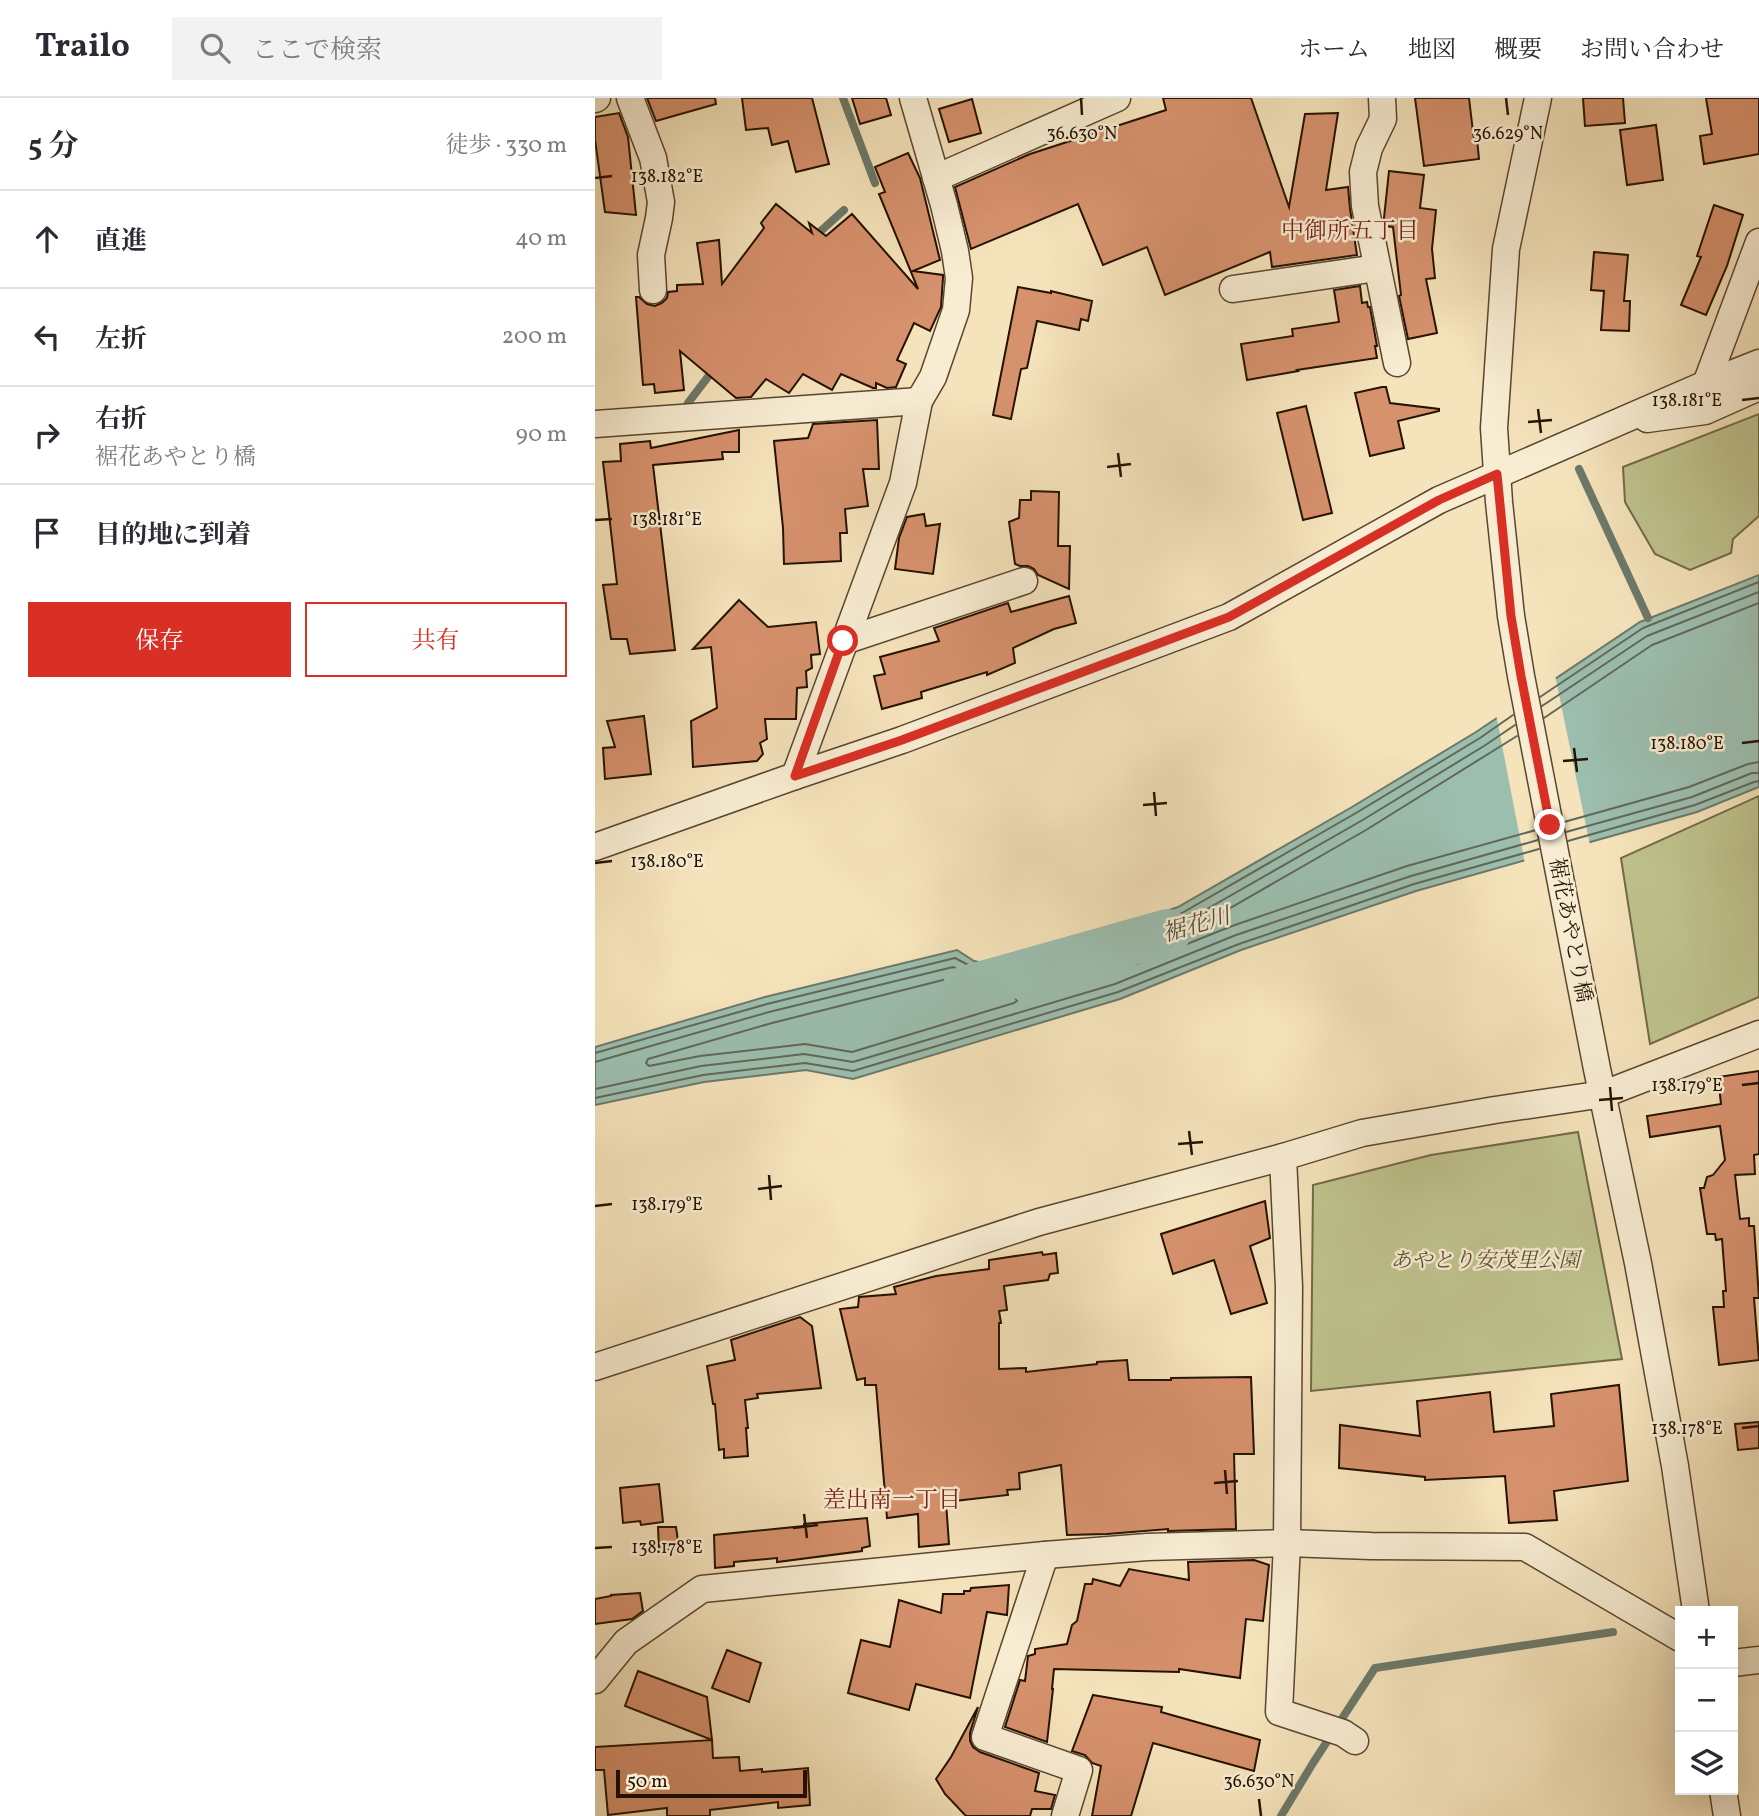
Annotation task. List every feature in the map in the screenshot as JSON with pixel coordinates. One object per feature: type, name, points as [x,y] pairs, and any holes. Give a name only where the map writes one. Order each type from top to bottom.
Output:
[{"type":"street","points":[[630,98],[653,158],[661,202],[651,255],[653,290]]},
{"type":"street","points":[[795,776],[903,483],[919,401],[933,377],[956,310],[959,278],[955,251],[913,98]]},
{"type":"street","points":[[936,178],[1117,98]]},
{"type":"street","points":[[1382,98],[1383,118],[1369,148],[1363,172],[1365,206],[1397,363]]},
{"type":"street","name":"裾花あやとり橋","points":[[1538,98],[1506,249],[1494,428],[1499,502],[1511,616],[1521,676],[1638,1263],[1675,1466],[1695,1606]]},
{"type":"street","points":[[1706,384],[1759,242]]},
{"type":"street","points":[[1233,289],[1377,268]]},
{"type":"street","points":[[595,847],[902,740],[1229,617],[1439,500],[1759,363]]},
{"type":"street","points":[[1612,424],[1705,411],[1759,387]]},
{"type":"street","points":[[595,425],[919,401]]},
{"type":"street","points":[[843,641],[1024,581]]},
{"type":"street","points":[[595,1367],[1039,1222],[1283,1157],[1362,1133],[1495,1110],[1757,1036]]},
{"type":"street","points":[[1283,1157],[1289,1287],[1286,1543],[1279,1712],[1342,1734]]},
{"type":"street","points":[[595,1680],[625,1642],[702,1589],[1147,1547],[1286,1543],[1525,1547],[1675,1635]]},
{"type":"street","points":[[1045,1555],[985,1737],[1079,1770],[1065,1816]]},
{"type":"street","points":[[1738,1662],[1759,1660]]},
{"type":"street","points":[[1724,1795],[1727,1816]]},
{"type":"green space","points":[[1759,414],[1759,516],[1733,539],[1731,553],[1690,570],[1655,554],[1625,502],[1623,467]]},
{"type":"green space","points":[[1759,796],[1759,997],[1650,1044],[1621,858]]},
{"type":"green space","name":"あやとり安茂里公園","points":[[1578,1132],[1622,1359],[1311,1391],[1313,1185],[1431,1155]]},
{"type":"water","points":[[1759,575],[1759,787],[1697,812],[1416,891],[1241,950],[1120,999],[853,1079],[806,1070],[704,1082],[595,1105],[595,1047],[765,997],[957,950],[974,961],[1025,972],[1108,949],[1121,926],[1178,907],[1352,807],[1476,732],[1640,622]]},
{"type":"pier","points":[[1555,675],[1590,845],[1525,864],[1496,714]]},
{"type":"building","points":[[647,98],[715,98],[716,104],[656,121]]},
{"type":"building","points":[[742,98],[812,98],[829,164],[796,172],[788,141],[772,145],[768,128],[746,130]]},
{"type":"building","points":[[852,98],[886,98],[891,115],[860,124]]},
{"type":"building","points":[[1163,98],[1251,98],[1289,207],[1305,114],[1338,113],[1326,190],[1348,187],[1357,255],[1272,267],[1270,252],[1165,295],[1147,247],[1103,265],[1078,204],[971,249],[955,187],[1030,154],[1166,110]]},
{"type":"building","points":[[1415,98],[1469,98],[1479,159],[1424,166]]},
{"type":"building","points":[[1583,98],[1623,98],[1625,123],[1585,126]]},
{"type":"building","points":[[1706,98],[1759,98],[1759,154],[1704,164],[1700,136],[1712,134]]},
{"type":"building","points":[[972,99],[981,133],[949,142],[939,109]]},
{"type":"building","points":[[619,113],[628,137],[636,215],[605,212],[595,140],[595,117]]},
{"type":"building","points":[[1656,125],[1663,180],[1627,185],[1620,130]]},
{"type":"building","points":[[908,153],[920,178],[940,260],[913,271],[943,275],[943,278],[941,307],[930,331],[914,323],[897,360],[906,364],[896,387],[887,388],[876,383],[876,388],[873,388],[841,374],[832,390],[803,374],[789,393],[766,379],[751,397],[736,398],[680,351],[684,390],[655,393],[654,384],[643,385],[636,297],[655,306],[667,298],[668,292],[677,291],[677,285],[703,284],[697,243],[719,240],[722,284],[764,228],[761,223],[776,204],[812,233],[809,223],[826,236],[852,214],[918,289],[879,194],[885,192],[875,167]]},
{"type":"building","points":[[1389,171],[1424,175],[1420,208],[1436,210],[1432,249],[1435,278],[1426,279],[1437,333],[1408,339],[1399,296],[1393,227],[1385,226],[1384,218]]},
{"type":"building","points":[[1714,205],[1743,215],[1727,266],[1706,315],[1681,305],[1701,257],[1697,256]]},
{"type":"building","points":[[1594,252],[1628,255],[1624,301],[1630,301],[1629,331],[1601,330],[1604,291],[1591,290]]},
{"type":"building","points":[[1360,286],[1362,303],[1367,302],[1370,307],[1377,358],[1247,380],[1241,344],[1293,336],[1292,329],[1339,322],[1334,290]]},
{"type":"building","points":[[1018,287],[1051,291],[1092,301],[1088,321],[1081,319],[1079,330],[1037,321],[1027,368],[1021,369],[1011,419],[993,415]]},
{"type":"building","points":[[1386,387],[1390,403],[1439,411],[1398,421],[1404,448],[1370,456],[1355,393]]},
{"type":"building","points":[[1306,406],[1332,513],[1303,520],[1277,413]]},
{"type":"building","points":[[877,420],[879,469],[863,469],[868,506],[845,509],[847,533],[840,533],[841,561],[784,564],[774,441],[808,438],[813,424]]},
{"type":"building","points":[[739,430],[739,452],[722,452],[723,459],[653,465],[675,650],[630,654],[627,639],[611,639],[603,585],[617,584],[603,462],[621,461],[620,444],[650,441],[651,448]]},
{"type":"building","points":[[1031,491],[1059,492],[1058,546],[1070,546],[1069,589],[1038,575],[1028,566],[1015,564],[1009,522],[1019,518],[1020,500],[1031,500]]},
{"type":"building","points":[[924,514],[926,526],[940,524],[933,574],[895,569],[899,538],[907,517]]},
{"type":"building","points":[[1069,596],[1076,623],[1054,629],[1013,648],[1015,663],[987,675],[987,672],[921,692],[922,698],[882,709],[874,676],[885,674],[880,657],[939,641],[934,628],[1008,603],[1011,612]]},
{"type":"building","points":[[739,600],[768,627],[816,622],[820,654],[811,655],[812,668],[806,671],[807,687],[797,688],[796,719],[765,719],[767,739],[760,743],[763,754],[757,761],[693,767],[691,721],[717,708],[711,647],[693,649]]},
{"type":"building","points":[[644,716],[651,774],[605,779],[603,748],[615,747],[607,721]]},
{"type":"building","points":[[1759,1071],[1759,1154],[1754,1155],[1755,1174],[1735,1175],[1740,1219],[1749,1218],[1749,1226],[1754,1226],[1759,1298],[1754,1298],[1759,1360],[1719,1365],[1713,1307],[1724,1307],[1723,1291],[1726,1291],[1722,1239],[1716,1240],[1715,1234],[1707,1234],[1700,1188],[1704,1188],[1707,1177],[1713,1175],[1725,1160],[1720,1126],[1650,1137],[1647,1116],[1721,1104],[1718,1077]]},
{"type":"building","points":[[1265,1201],[1270,1238],[1250,1246],[1267,1303],[1231,1314],[1214,1260],[1173,1274],[1161,1234]]},
{"type":"building","points":[[1042,1252],[1043,1255],[1056,1253],[1058,1273],[1050,1274],[1048,1280],[1004,1286],[1007,1310],[999,1311],[999,1369],[1026,1368],[1026,1372],[1127,1360],[1129,1380],[1251,1377],[1254,1454],[1234,1454],[1236,1529],[1168,1529],[1067,1535],[1061,1465],[1019,1473],[1020,1489],[1007,1490],[1008,1495],[946,1502],[949,1544],[919,1547],[918,1514],[887,1518],[876,1385],[865,1385],[865,1378],[857,1380],[840,1309],[858,1307],[859,1297],[896,1294],[894,1287],[936,1276],[989,1269],[989,1260]]},
{"type":"building","points":[[800,1317],[812,1326],[821,1388],[757,1394],[758,1398],[745,1400],[748,1456],[724,1458],[724,1449],[719,1450],[715,1404],[707,1366],[735,1360],[731,1340]]},
{"type":"building","points":[[1619,1385],[1628,1481],[1554,1491],[1557,1520],[1509,1523],[1505,1476],[1425,1480],[1425,1477],[1339,1468],[1340,1425],[1420,1436],[1417,1401],[1490,1392],[1494,1432],[1554,1426],[1551,1394]]},
{"type":"building","points":[[1759,1422],[1759,1448],[1738,1450],[1735,1424]]},
{"type":"building","points":[[659,1484],[663,1522],[641,1525],[640,1521],[623,1523],[620,1488]]},
{"type":"building","points":[[867,1518],[870,1546],[862,1548],[862,1551],[777,1562],[777,1558],[734,1562],[734,1566],[715,1568],[714,1535]]},
{"type":"building","points":[[658,1527],[676,1527],[679,1548],[659,1550]]},
{"type":"building","points":[[1254,1560],[1269,1565],[1263,1621],[1246,1619],[1240,1678],[1179,1669],[1179,1672],[1054,1669],[1047,1742],[1005,1727],[1020,1680],[1025,1681],[1028,1656],[1035,1654],[1035,1649],[1067,1644],[1072,1625],[1077,1621],[1085,1584],[1092,1584],[1093,1579],[1120,1586],[1129,1569],[1189,1580],[1188,1562]]},
{"type":"building","points":[[1009,1585],[1007,1615],[987,1612],[970,1698],[916,1684],[909,1710],[848,1693],[861,1640],[890,1647],[899,1600],[941,1613],[943,1594],[964,1594],[964,1591],[970,1591],[971,1588]]},
{"type":"building","points":[[640,1593],[643,1611],[632,1619],[595,1624],[595,1599]]},
{"type":"building","points":[[727,1650],[761,1663],[749,1702],[712,1688]]},
{"type":"building","points":[[638,1671],[707,1697],[712,1740],[625,1706]]},
{"type":"building","points":[[1093,1695],[1162,1707],[1161,1712],[1260,1740],[1254,1771],[1153,1743],[1131,1816],[1092,1816],[1101,1766],[1092,1763],[1085,1755],[1072,1751]]},
{"type":"building","points":[[978,1707],[970,1733],[973,1747],[1039,1773],[1035,1791],[1055,1795],[1051,1809],[1032,1809],[1030,1816],[966,1816],[945,1794],[936,1779]]},
{"type":"building","points":[[712,1740],[713,1758],[739,1757],[740,1771],[808,1768],[810,1805],[778,1808],[778,1802],[710,1810],[710,1816],[667,1816],[667,1808],[608,1815],[604,1770],[595,1770],[595,1747]]},
{"type":"waterway","points":[[843,98],[875,183]]},
{"type":"waterway","points":[[812,239],[844,210]]},
{"type":"waterway","points":[[688,403],[714,369]]},
{"type":"waterway","points":[[1579,469],[1648,618]]},
{"type":"waterway","name":"裾花川","points":[[965,989],[1168,932]]},
{"type":"waterway","points":[[1281,1816],[1375,1668],[1613,1632]]},
{"type":"district","name":"中御所五丁目","points":[[1350,230]]},
{"type":"district","name":"差出南一丁目","points":[[892,1499]]},
{"type":"route","points":[[843,641],[795,776],[902,740],[1229,617],[1439,500],[1497,474],[1511,616],[1550,825]]}]
